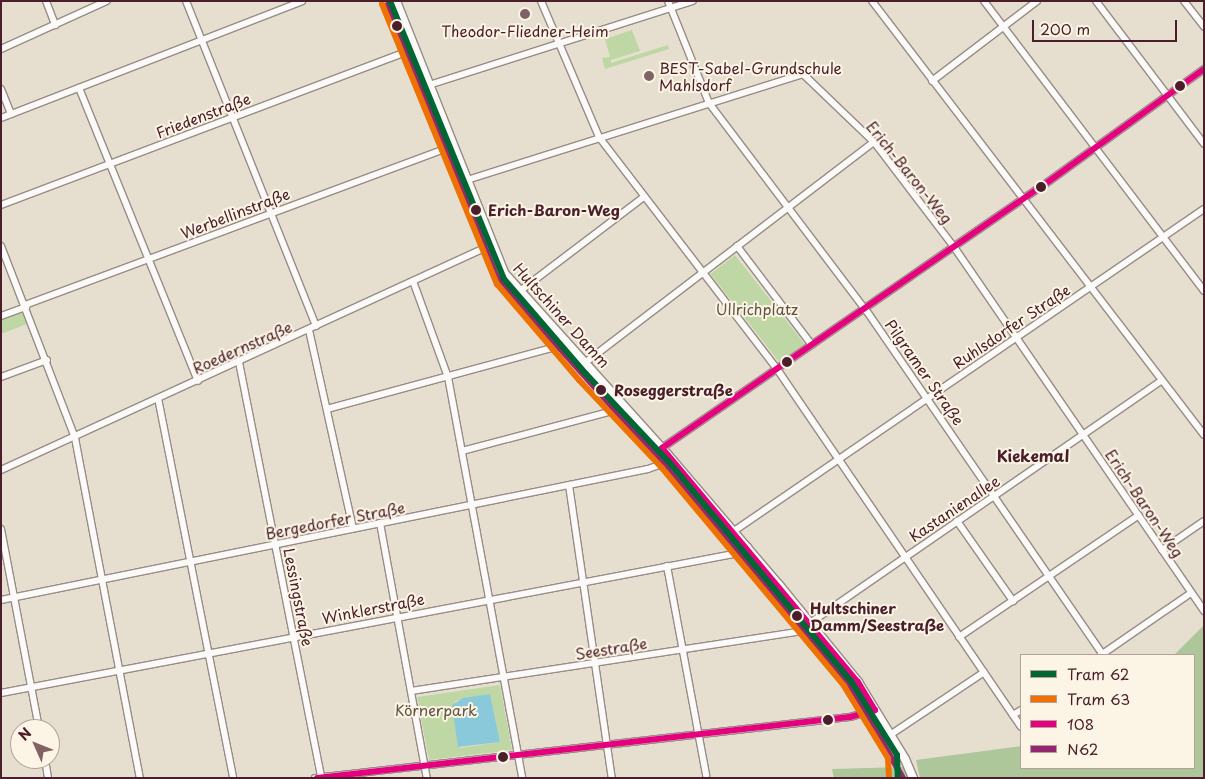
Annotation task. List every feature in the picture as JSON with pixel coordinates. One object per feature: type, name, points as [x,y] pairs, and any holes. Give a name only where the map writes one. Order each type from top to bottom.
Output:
[{"type":"main road","name":"Hultschiner Damm","points":[[396,1],[504,273],[673,460],[748,547],[858,682],[911,774]]},
{"type":"street","points":[[46,1],[55,25]]},
{"type":"street","points":[[1,49],[107,1]]},
{"type":"street","points":[[186,1],[316,326]]},
{"type":"street","points":[[1,118],[302,1]]},
{"type":"street","points":[[542,1],[599,137],[777,369],[1020,726]]},
{"type":"street","name":"Pilgramer Straße","points":[[668,1],[708,103],[865,309],[1050,575],[1101,654]]},
{"type":"street","points":[[429,85],[693,1]]},
{"type":"street","points":[[872,1],[1204,435]]},
{"type":"street","points":[[984,1],[1204,291]]},
{"type":"street","points":[[932,81],[1037,1]]},
{"type":"street","points":[[1096,1],[1204,144]]},
{"type":"street","points":[[1184,1],[1204,27]]},
{"type":"street","name":"Friedenstraße","points":[[1,205],[414,49]]},
{"type":"street","points":[[662,448],[1023,200],[1203,69]]},
{"type":"street","name":"Erich-Baron-Weg","points":[[467,180],[804,74],[874,142],[954,247],[1204,610]]},
{"type":"street","points":[[79,88],[198,381]]},
{"type":"street","points":[[1,89],[11,114]]},
{"type":"street","points":[[586,362],[874,142]]},
{"type":"street","name":"Werbellinstraße","points":[[1,316],[148,259],[453,146]]},
{"type":"street","points":[[520,291],[644,197]]},
{"type":"street","name":"Ruhlsdorfer Straße","points":[[734,531],[1204,209]]},
{"type":"street","name":"Roedernstraße","points":[[1,470],[309,330],[492,244]]},
{"type":"street","points":[[1,246],[47,360],[74,438],[140,778]]},
{"type":"street","points":[[737,246],[812,345]]},
{"type":"street","points":[[413,281],[448,377],[522,778]]},
{"type":"street","points":[[309,330],[354,528]]},
{"type":"street","points":[[327,409],[559,346],[566,341]]},
{"type":"street","points":[[1,377],[47,360]]},
{"type":"street","name":"Lessingstraße","points":[[239,362],[294,636],[319,778]]},
{"type":"street","name":"Kastanienallee","points":[[811,625],[905,557],[1161,381]]},
{"type":"street","points":[[158,398],[233,778]]},
{"type":"street","points":[[462,452],[616,410],[624,405]]},
{"type":"street","name":"Bergedorfer Straße","points":[[1,600],[648,469],[673,460]]},
{"type":"street","points":[[568,485],[612,778]]},
{"type":"street","points":[[960,637],[1139,515]]},
{"type":"street","points":[[957,521],[1012,601]]},
{"type":"street","points":[[1162,550],[1204,521]]},
{"type":"street","points":[[380,523],[427,778]]},
{"type":"street","points":[[1,529],[37,719]]},
{"type":"street","name":"Winklerstraße","points":[[1,692],[739,553],[748,547]]},
{"type":"street","points":[[667,566],[706,775]]},
{"type":"street","points":[[1103,654],[1191,593]]},
{"type":"street","name":"Seestraße","points":[[411,691],[805,631],[811,625]]},
{"type":"street","points":[[890,735],[984,672]]},
{"type":"street","points":[[319,778],[850,717],[875,710]]},
{"type":"street","points":[[1013,715],[1020,711]]},
{"type":"green space","points":[[632,30],[640,51],[611,60],[611,63],[668,45],[669,49],[605,69],[602,58],[610,57],[605,39]]},
{"type":"green space","name":"Ullrichplatz","points":[[735,255],[805,344],[780,363],[711,274]]},
{"type":"green space","points":[[18,312],[23,314],[27,324],[1,334],[1,319]]},
{"type":"green space","points":[[1204,625],[1204,778],[920,778],[916,760],[1020,746],[1020,769],[1195,769],[1195,654],[1175,654]]},
{"type":"green space","name":"Körnerpark","points":[[500,685],[512,750],[429,760],[417,697]],"holes":[[[490,694],[500,742],[460,748],[455,701]]]},
{"type":"green space","points":[[903,767],[909,778],[834,778],[832,769]]},
{"type":"water","points":[[490,694],[500,742],[458,747],[452,705],[463,698]]},
{"type":"tram line","name":"62","points":[[390,1],[504,279],[586,374],[669,462],[851,681],[897,755],[898,778]]},
{"type":"tram line","name":"63","points":[[382,4],[497,284],[579,380],[662,468],[844,686],[888,758],[889,778]]},
{"type":"transit line","name":"N62","points":[[388,4],[497,278],[660,460],[851,687],[903,778]]},
{"type":"transit line","name":"108","points":[[662,448],[1041,187],[1204,69]]},
{"type":"transit line","name":"108","points":[[662,448],[858,682],[875,710]]},
{"type":"transit line","name":"108","points":[[317,778],[850,717],[875,710]]},
{"type":"place","name":"Theodor-Fliedner-Heim","points":[[525,14]]},
{"type":"place","name":"BEST-Sabel-Grundschule Mahlsdorf","points":[[649,76]]},
{"type":"place","name":"Erich-Baron-Weg","points":[[476,210]]},
{"type":"place","name":"Roseggerstraße","points":[[601,390]]},
{"type":"place","name":"Hultschiner Damm/Seestraße","points":[[797,616]]},
{"type":"district","name":"Kiekemal","points":[[1033,455]]}]
